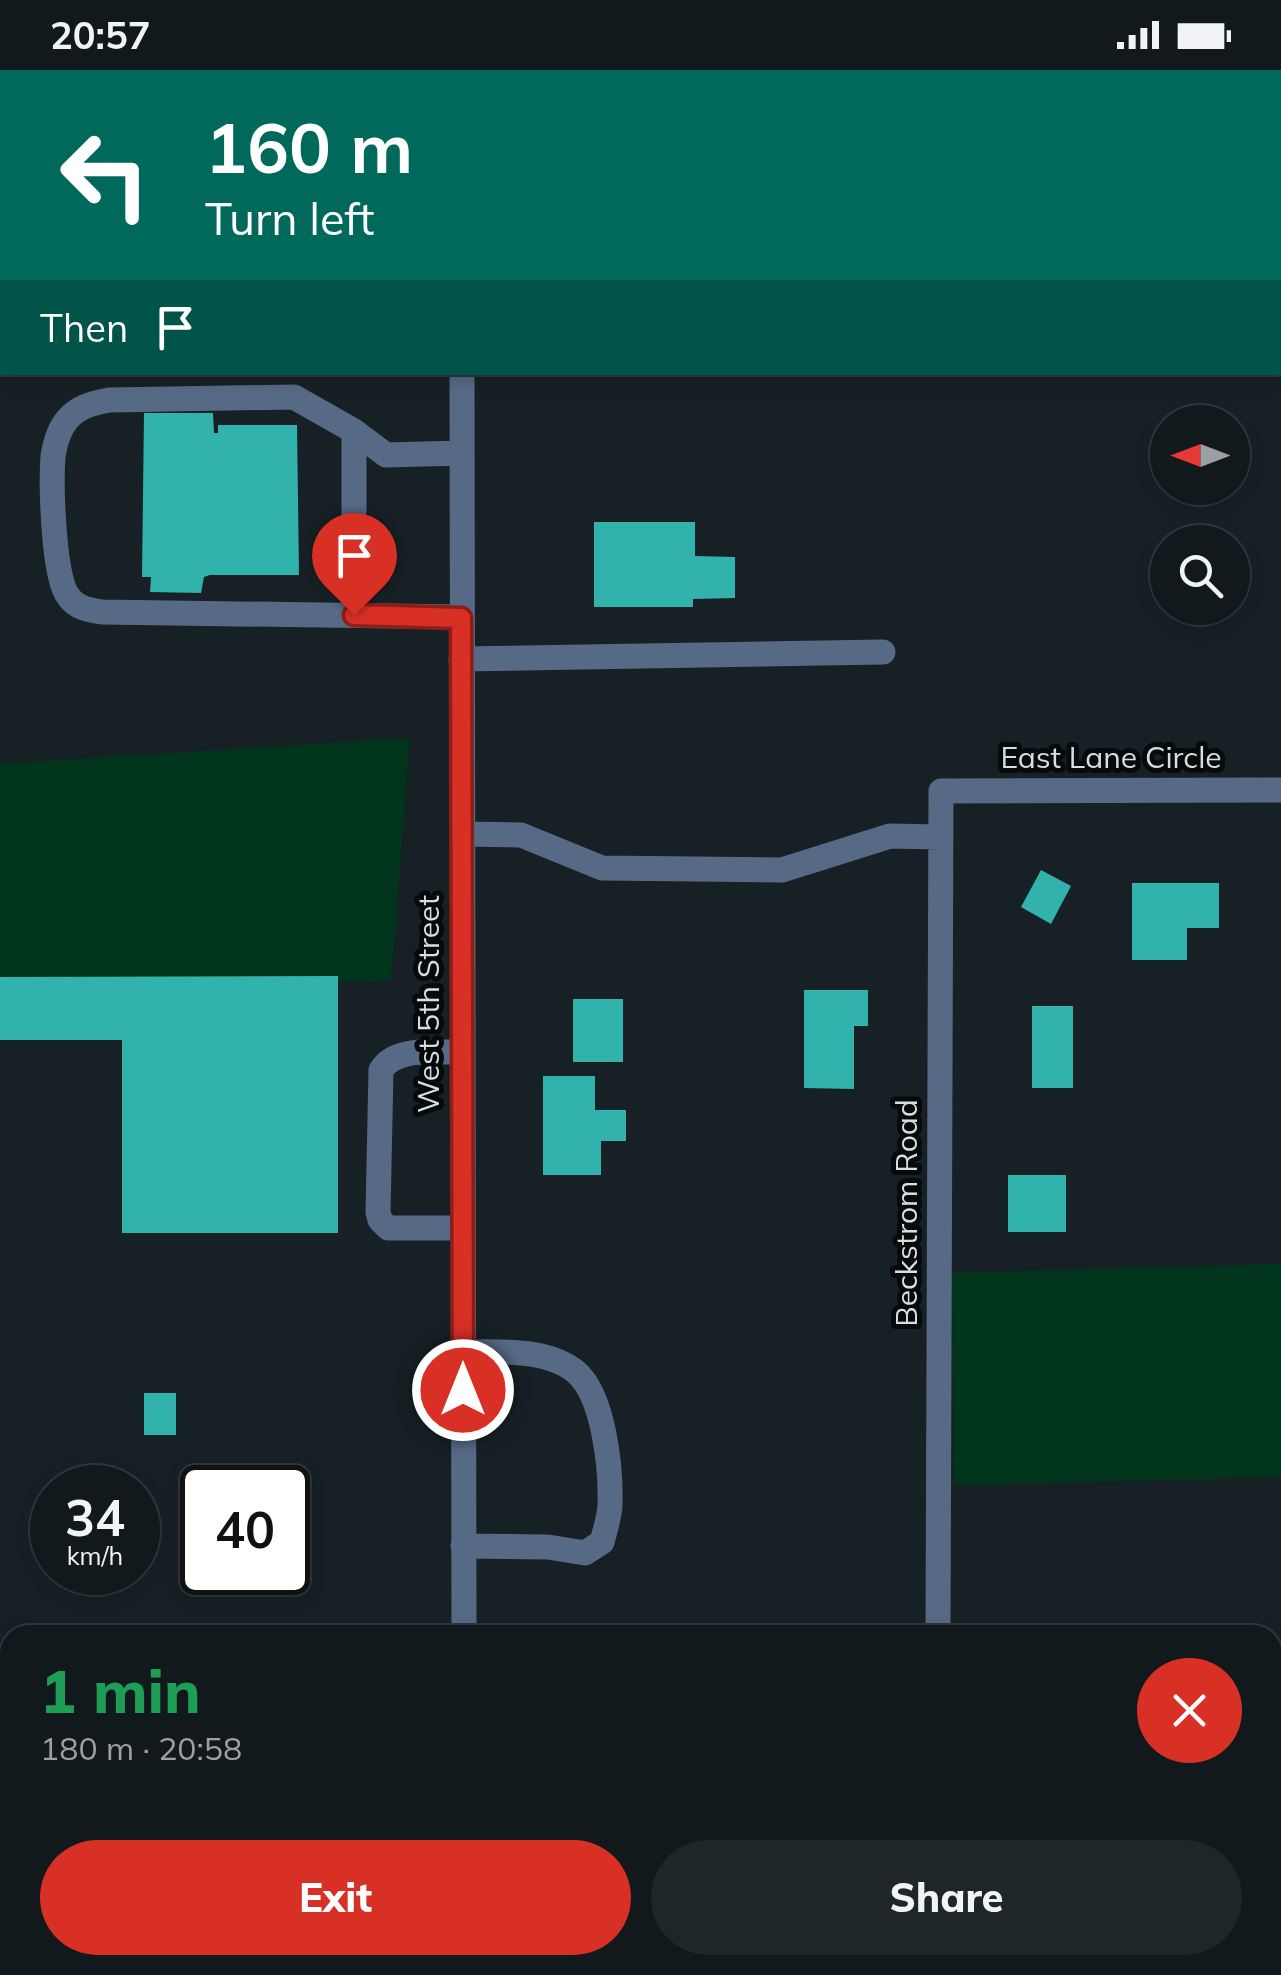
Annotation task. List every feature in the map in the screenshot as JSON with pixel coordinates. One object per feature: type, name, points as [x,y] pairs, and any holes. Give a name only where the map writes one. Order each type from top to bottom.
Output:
[{"type":"street","name":"West 5th Street","points":[[462,375],[464,1625]]},
{"type":"street","points":[[461,453],[386,455],[354,431],[294,397],[108,400],[74,412],[64,423],[54,456],[56,570],[68,598],[83,609],[461,618]]},
{"type":"street","points":[[354,431],[354,615]]},
{"type":"street","points":[[461,659],[883,652]]},
{"type":"street","name":"East Lane Circle","points":[[941,791],[1281,790]]},
{"type":"street","name":"Beckstrom Road","points":[[938,1625],[941,791]]},
{"type":"street","points":[[462,834],[521,834],[602,868],[782,870],[890,836],[940,837]]},
{"type":"street","points":[[462,1052],[397,1055],[381,1070],[378,1212],[388,1228],[462,1228]]},
{"type":"street","points":[[463,1352],[543,1357],[575,1371],[595,1397],[605,1447],[610,1506],[602,1542],[585,1554],[548,1547],[463,1546]]},
{"type":"green space","points":[[410,738],[391,980],[0,995],[0,764]]},
{"type":"green space","points":[[1281,1264],[1281,1477],[954,1485],[952,1273]]},
{"type":"building","points":[[144,413],[213,413],[214,433],[218,433],[218,425],[297,425],[299,575],[210,575],[204,577],[201,593],[150,592],[151,577],[142,577]]},
{"type":"building","points":[[594,522],[695,522],[695,556],[735,557],[735,598],[693,599],[693,607],[594,607]]},
{"type":"building","points":[[1041,870],[1071,886],[1051,924],[1021,907]]},
{"type":"building","points":[[1132,883],[1219,883],[1219,928],[1187,928],[1187,960],[1132,960]]},
{"type":"building","points":[[338,976],[338,1233],[122,1233],[122,1040],[0,1040],[0,977]]},
{"type":"building","points":[[804,990],[868,990],[868,1026],[854,1026],[854,1089],[804,1088]]},
{"type":"building","points":[[573,999],[623,999],[623,1062],[573,1062]]},
{"type":"building","points":[[1032,1006],[1073,1006],[1073,1088],[1032,1088]]},
{"type":"building","points":[[543,1076],[595,1076],[595,1110],[626,1110],[626,1141],[601,1141],[601,1175],[543,1175]]},
{"type":"building","points":[[1008,1175],[1066,1175],[1066,1232],[1008,1232]]},
{"type":"building","points":[[144,1393],[176,1393],[176,1435],[144,1435]]},
{"type":"route","points":[[354,615],[461,618],[463,1390]]}]
